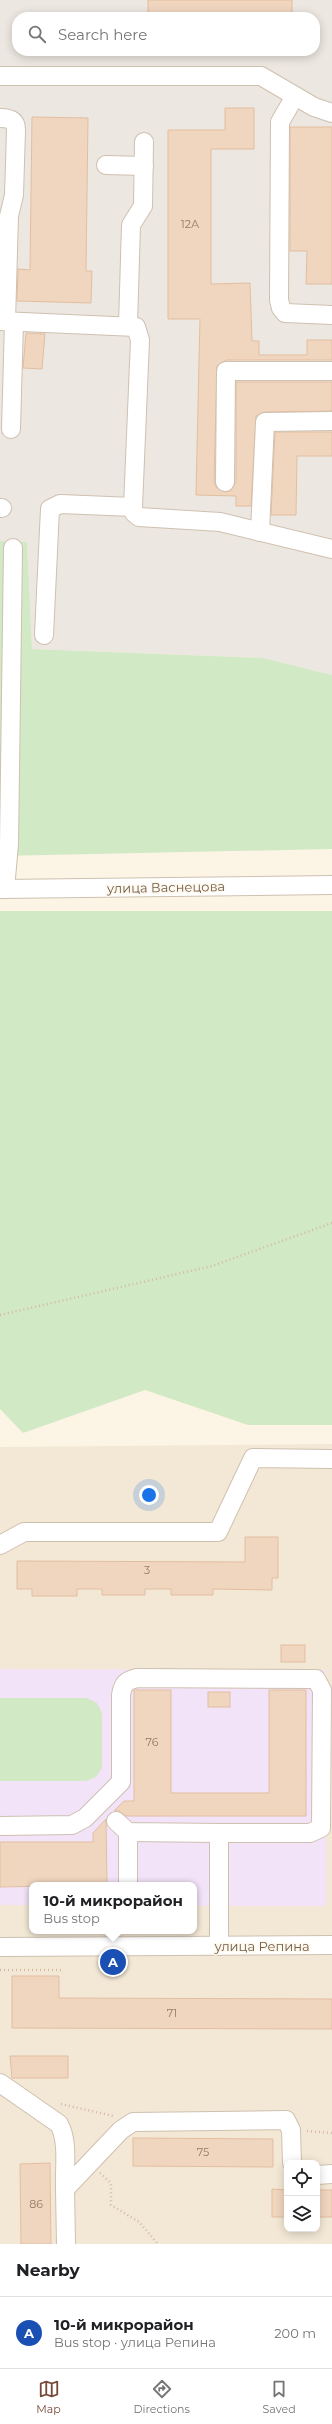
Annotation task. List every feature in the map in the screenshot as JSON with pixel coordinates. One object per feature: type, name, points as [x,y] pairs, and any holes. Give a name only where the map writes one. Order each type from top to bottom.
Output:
[{"type":"street","points":[[0,76],[261,76],[321,110],[332,113]]},
{"type":"street","points":[[295,96],[280,122],[279,300],[281,308],[285,313],[332,315]]},
{"type":"street","points":[[0,118],[12,120],[16,124],[14,195],[4,214],[4,260],[11,429]]},
{"type":"street","points":[[128,325],[131,225],[143,206],[144,142]]},
{"type":"street","points":[[106,165],[144,166]]},
{"type":"street","points":[[6,321],[128,325],[136,327],[140,340],[134,513],[146,519],[220,522],[332,549]]},
{"type":"street","points":[[225,482],[226,371],[332,371]]},
{"type":"street","points":[[260,532],[265,422],[332,421]]},
{"type":"street","points":[[44,635],[50,509],[60,504],[133,508]]},
{"type":"street","points":[[2,889],[9,844],[13,548]]},
{"type":"street","name":"улица Васнецова","points":[[2,889],[332,885]]},
{"type":"street","points":[[0,1545],[24,1532],[218,1532],[253,1458],[332,1459]]},
{"type":"street","points":[[0,1826],[72,1825],[113,1818],[219,1833],[310,1833],[321,1828],[322,1690],[316,1679],[137,1678],[127,1680],[122,1686],[121,1695],[121,1782],[113,1818],[128,1882]]},
{"type":"street","points":[[219,1833],[219,1946]]},
{"type":"street","name":"улица Репина","points":[[0,1947],[332,1945]]},
{"type":"street","points":[[0,2083],[59,2124],[63,2131],[66,2244]]},
{"type":"street","points":[[65,2189],[121,2130],[133,2122],[286,2120],[291,2130],[292,2160]]},
{"type":"street","points":[[320,2175],[332,2174]]},
{"type":"path","points":[[0,1316],[212,1266],[332,1223]]},
{"type":"path","points":[[0,1970],[62,1970]]},
{"type":"path","points":[[52,2103],[133,2122]]},
{"type":"path","points":[[291,2130],[332,2133]]},
{"type":"path","points":[[90,2163],[111,2183],[112,2205],[139,2222],[158,2244]]},
{"type":"shaded area","points":[[0,0],[332,0],[332,675],[263,658],[32,649],[27,542],[0,541]]},
{"type":"shaded area","points":[[332,1444],[332,2244],[0,2244],[0,1447]]},
{"type":"shaded area","points":[[0,1669],[326,1670],[326,1906],[197,1906],[197,1882],[29,1882],[29,1905],[0,1905]]},
{"type":"green space","points":[[0,541],[27,542],[32,649],[263,658],[332,675],[332,849],[0,856]]},
{"type":"green space","points":[[0,911],[332,911],[332,1425],[248,1425],[145,1390],[23,1433],[0,1409]]},
{"type":"green space","points":[[0,1698],[87,1698],[97,1703],[102,1713],[102,1768],[96,1777],[86,1781],[0,1781]]},
{"type":"building","points":[[148,0],[292,0],[292,12],[148,12]]},
{"type":"building","points":[[225,108],[254,108],[254,149],[211,149],[211,284],[250,283],[252,341],[259,341],[259,355],[307,355],[307,340],[332,340],[332,360],[226,360],[217,366],[214,482],[216,487],[225,492],[230,491],[236,482],[236,382],[332,382],[332,411],[265,412],[256,416],[251,506],[236,506],[236,496],[196,495],[200,319],[168,319],[168,130],[225,130]]},
{"type":"building","points":[[32,117],[88,118],[86,271],[92,271],[91,303],[17,301],[18,269],[30,270]]},
{"type":"building","points":[[290,127],[332,127],[332,284],[306,284],[307,251],[290,251]]},
{"type":"building","points":[[26,333],[45,334],[42,369],[23,368]]},
{"type":"building","points":[[275,432],[332,432],[332,456],[297,456],[296,515],[271,515]]},
{"type":"building","points":[[245,1537],[278,1537],[278,1578],[272,1578],[272,1590],[213,1589],[213,1595],[171,1595],[171,1589],[145,1589],[145,1595],[102,1595],[102,1589],[77,1589],[77,1596],[32,1596],[32,1589],[17,1589],[17,1561],[245,1562]]},
{"type":"building","points":[[281,1645],[305,1645],[305,1662],[281,1662]]},
{"type":"building","points":[[134,1690],[171,1690],[171,1793],[269,1793],[269,1690],[306,1690],[306,1816],[126,1816],[119,1811],[114,1811],[124,1801],[134,1801]]},
{"type":"building","points":[[208,1692],[230,1692],[230,1707],[208,1707]]},
{"type":"building","points":[[106,1819],[107,1882],[29,1882],[29,1886],[0,1887],[0,1842],[93,1842],[93,1833]]},
{"type":"building","points":[[12,1976],[59,1976],[59,1998],[332,1999],[332,2029],[12,2028]]},
{"type":"building","points":[[10,2056],[68,2056],[68,2078],[12,2078]]},
{"type":"building","points":[[133,2138],[273,2139],[273,2167],[133,2166]]},
{"type":"building","points":[[50,2163],[51,2244],[21,2244],[20,2164]]},
{"type":"building","points":[[272,2189],[284,2190],[284,2217],[272,2217]]},
{"type":"building","points":[[320,2190],[332,2190],[332,2217],[320,2217]]},
{"type":"place","name":"10-й микрорайон","points":[[113,1962]]}]
